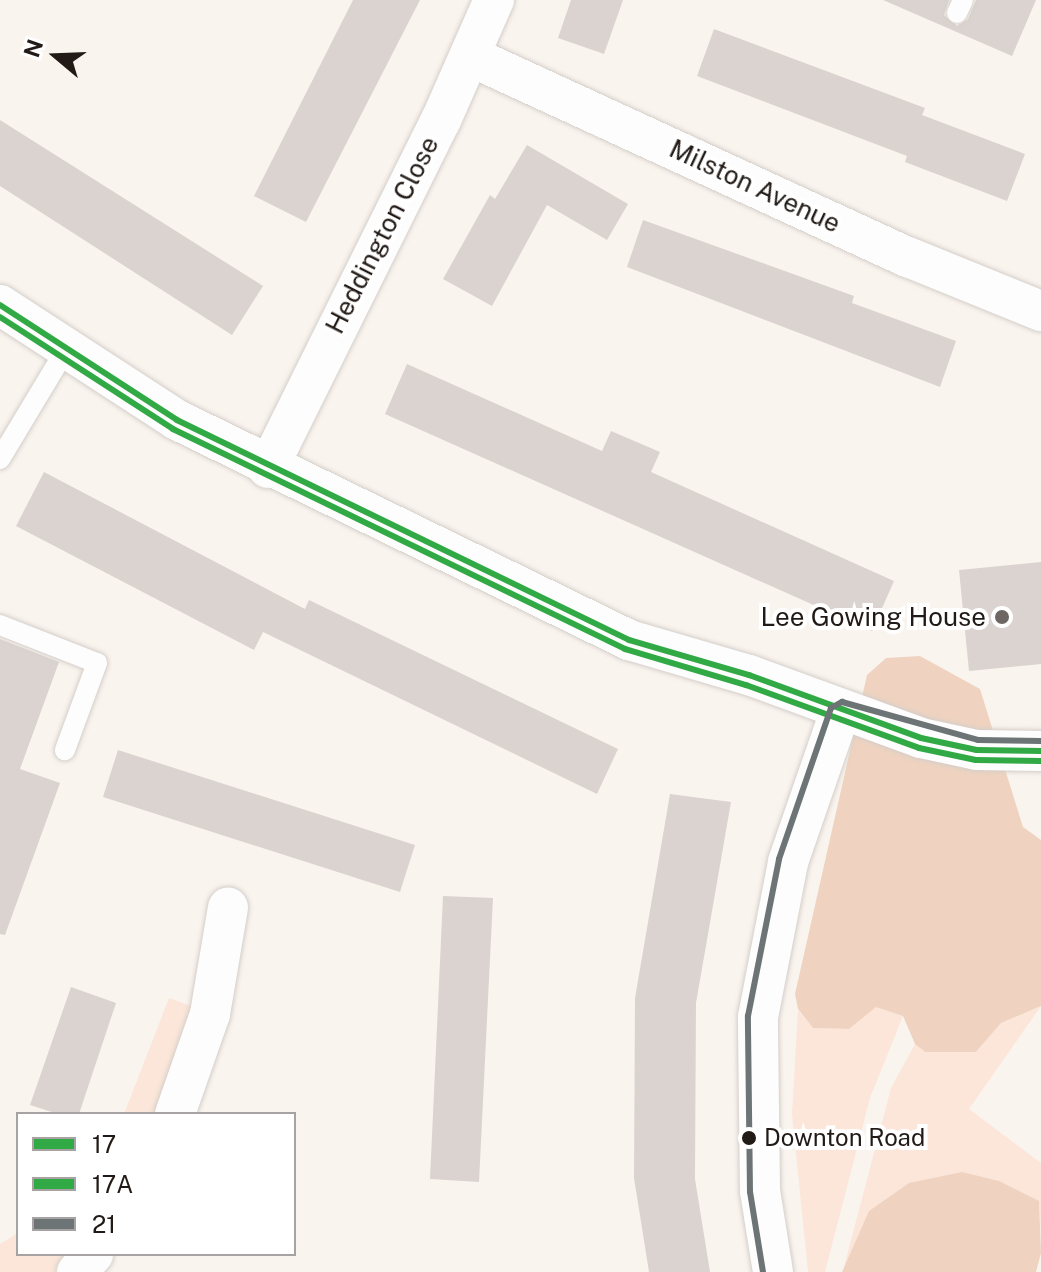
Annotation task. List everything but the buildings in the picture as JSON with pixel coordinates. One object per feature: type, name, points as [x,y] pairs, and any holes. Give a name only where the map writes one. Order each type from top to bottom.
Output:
[{"type":"street","name":"Heddington Close","points":[[268,468],[470,56],[494,0]]},
{"type":"street","name":"Milston Avenue","points":[[470,56],[908,257],[1041,311]]},
{"type":"street","points":[[0,305],[177,420],[268,468],[629,640],[773,683],[840,712],[977,750],[1041,751]]},
{"type":"street","points":[[773,1272],[760,1191],[758,1017],[788,862],[840,712]]},
{"type":"street","points":[[176,1112],[210,1014],[228,908]]},
{"type":"street","points":[[77,1272],[91,1256]]},
{"type":"lane","points":[[0,459],[66,349]]},
{"type":"lane","points":[[0,625],[97,663],[65,750]]},
{"type":"shaded area","points":[[920,656],[980,689],[1023,827],[1041,840],[1041,1006],[1001,1023],[976,1052],[925,1052],[915,1044],[903,1016],[876,1007],[849,1029],[813,1028],[798,1009],[795,994],[867,675],[886,658]]},
{"type":"shaded area","points":[[169,998],[191,1006],[193,1015],[157,1112],[125,1112]]},
{"type":"shaded area","points":[[876,1006],[903,1016],[870,1098],[825,1272],[808,1272],[792,1114],[798,1010],[813,1028],[849,1029]]},
{"type":"shaded area","points":[[1041,1006],[969,1109],[1041,1163],[1041,1240],[1039,1201],[844,1267],[891,1088],[915,1044],[925,1052],[976,1052],[1001,1023]]},
{"type":"shaded area","points":[[962,1172],[999,1181],[1039,1201],[1041,1253],[1036,1272],[842,1272],[869,1211],[909,1183]]},
{"type":"shaded area","points":[[16,1234],[16,1256],[69,1256],[55,1272],[0,1272],[0,1244]]},
{"type":"transit line","name":"17","points":[[0,305],[177,420],[629,640],[749,675],[921,738],[977,750],[1041,751]]},
{"type":"transit line","name":"17A","points":[[0,317],[173,429],[625,649],[746,685],[919,748],[976,760],[1041,761]]},
{"type":"transit line","name":"21","points":[[763,1272],[750,1192],[748,1016],[779,859],[831,708],[842,702],[978,740],[1041,741]]},
{"type":"place","name":"Lee Gowing House","points":[[1002,617]]},
{"type":"place","name":"Downton Road","points":[[749,1138]]}]
